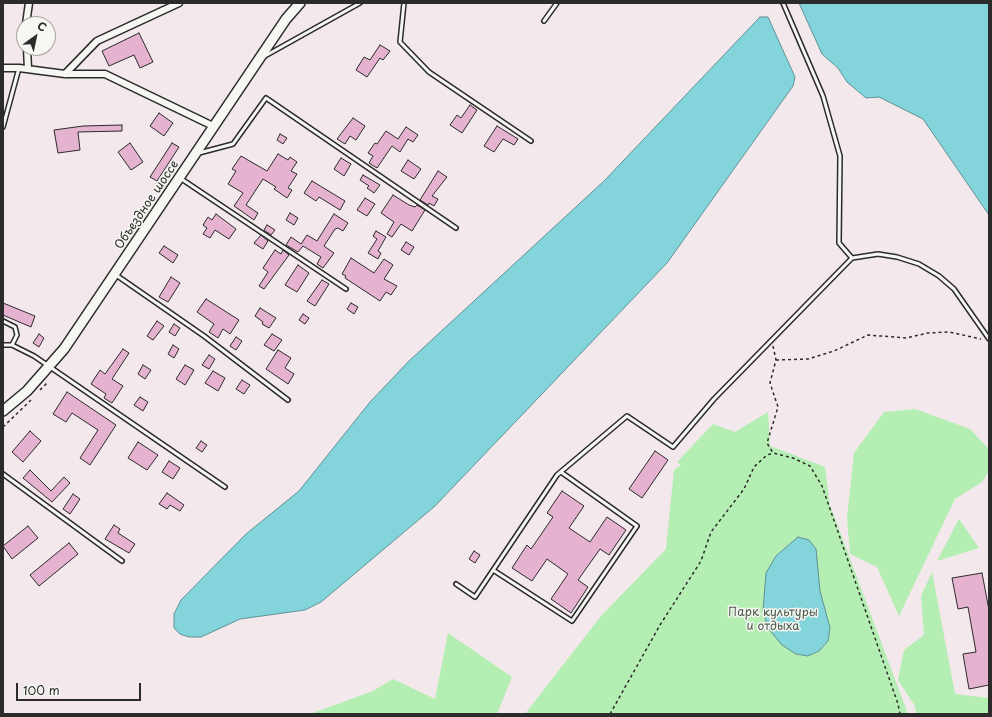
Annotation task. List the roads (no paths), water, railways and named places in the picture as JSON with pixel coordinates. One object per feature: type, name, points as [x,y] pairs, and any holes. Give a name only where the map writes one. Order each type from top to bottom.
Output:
[{"type":"main road","name":"Объездное шоссе","points":[[3,411],[27,391],[64,349],[257,61],[286,19],[300,3]]},
{"type":"street","points":[[27,16],[29,3]]},
{"type":"street","points":[[65,74],[97,41],[179,3]]},
{"type":"street","points":[[27,56],[28,69]]},
{"type":"street","points":[[3,68],[19,68],[65,74],[105,74],[213,126]]},
{"type":"lane","points":[[257,61],[360,3]]},
{"type":"lane","points":[[404,3],[400,42],[429,72],[531,141]]},
{"type":"lane","points":[[544,21],[557,3]]},
{"type":"lane","points":[[782,3],[823,96],[840,156],[839,243],[852,258]]},
{"type":"lane","points":[[3,127],[19,68]]},
{"type":"lane","points":[[195,154],[233,144],[266,98],[456,228]]},
{"type":"lane","points":[[180,178],[346,289]]},
{"type":"lane","points":[[456,584],[475,597],[561,472],[627,416],[673,448],[714,399],[852,258],[878,254],[897,257],[919,264],[938,276],[954,289],[989,339]]},
{"type":"lane","points":[[115,274],[204,336],[288,400]]},
{"type":"lane","points":[[3,321],[15,326],[17,335],[12,345]]},
{"type":"lane","points":[[3,345],[12,345],[34,356],[225,487]]},
{"type":"lane","points":[[493,570],[572,621],[637,526],[561,472]]},
{"type":"lane","points":[[3,474],[122,561]]},
{"type":"water","points":[[799,3],[989,3],[989,215],[923,119],[879,97],[866,98],[847,82],[838,68],[822,54]]},
{"type":"water","points":[[760,17],[768,17],[795,77],[793,86],[667,263],[435,506],[321,602],[305,610],[240,619],[201,637],[189,637],[180,634],[174,628],[174,614],[181,600],[246,534],[299,491],[370,402],[409,361],[604,181]]},
{"type":"water","points":[[798,537],[809,540],[816,549],[820,591],[830,628],[828,641],[819,651],[808,656],[796,654],[782,645],[768,628],[763,611],[766,573],[776,556]]},
{"type":"park label","name":"Парк культуры и отдыха","points":[[773,620]]}]
